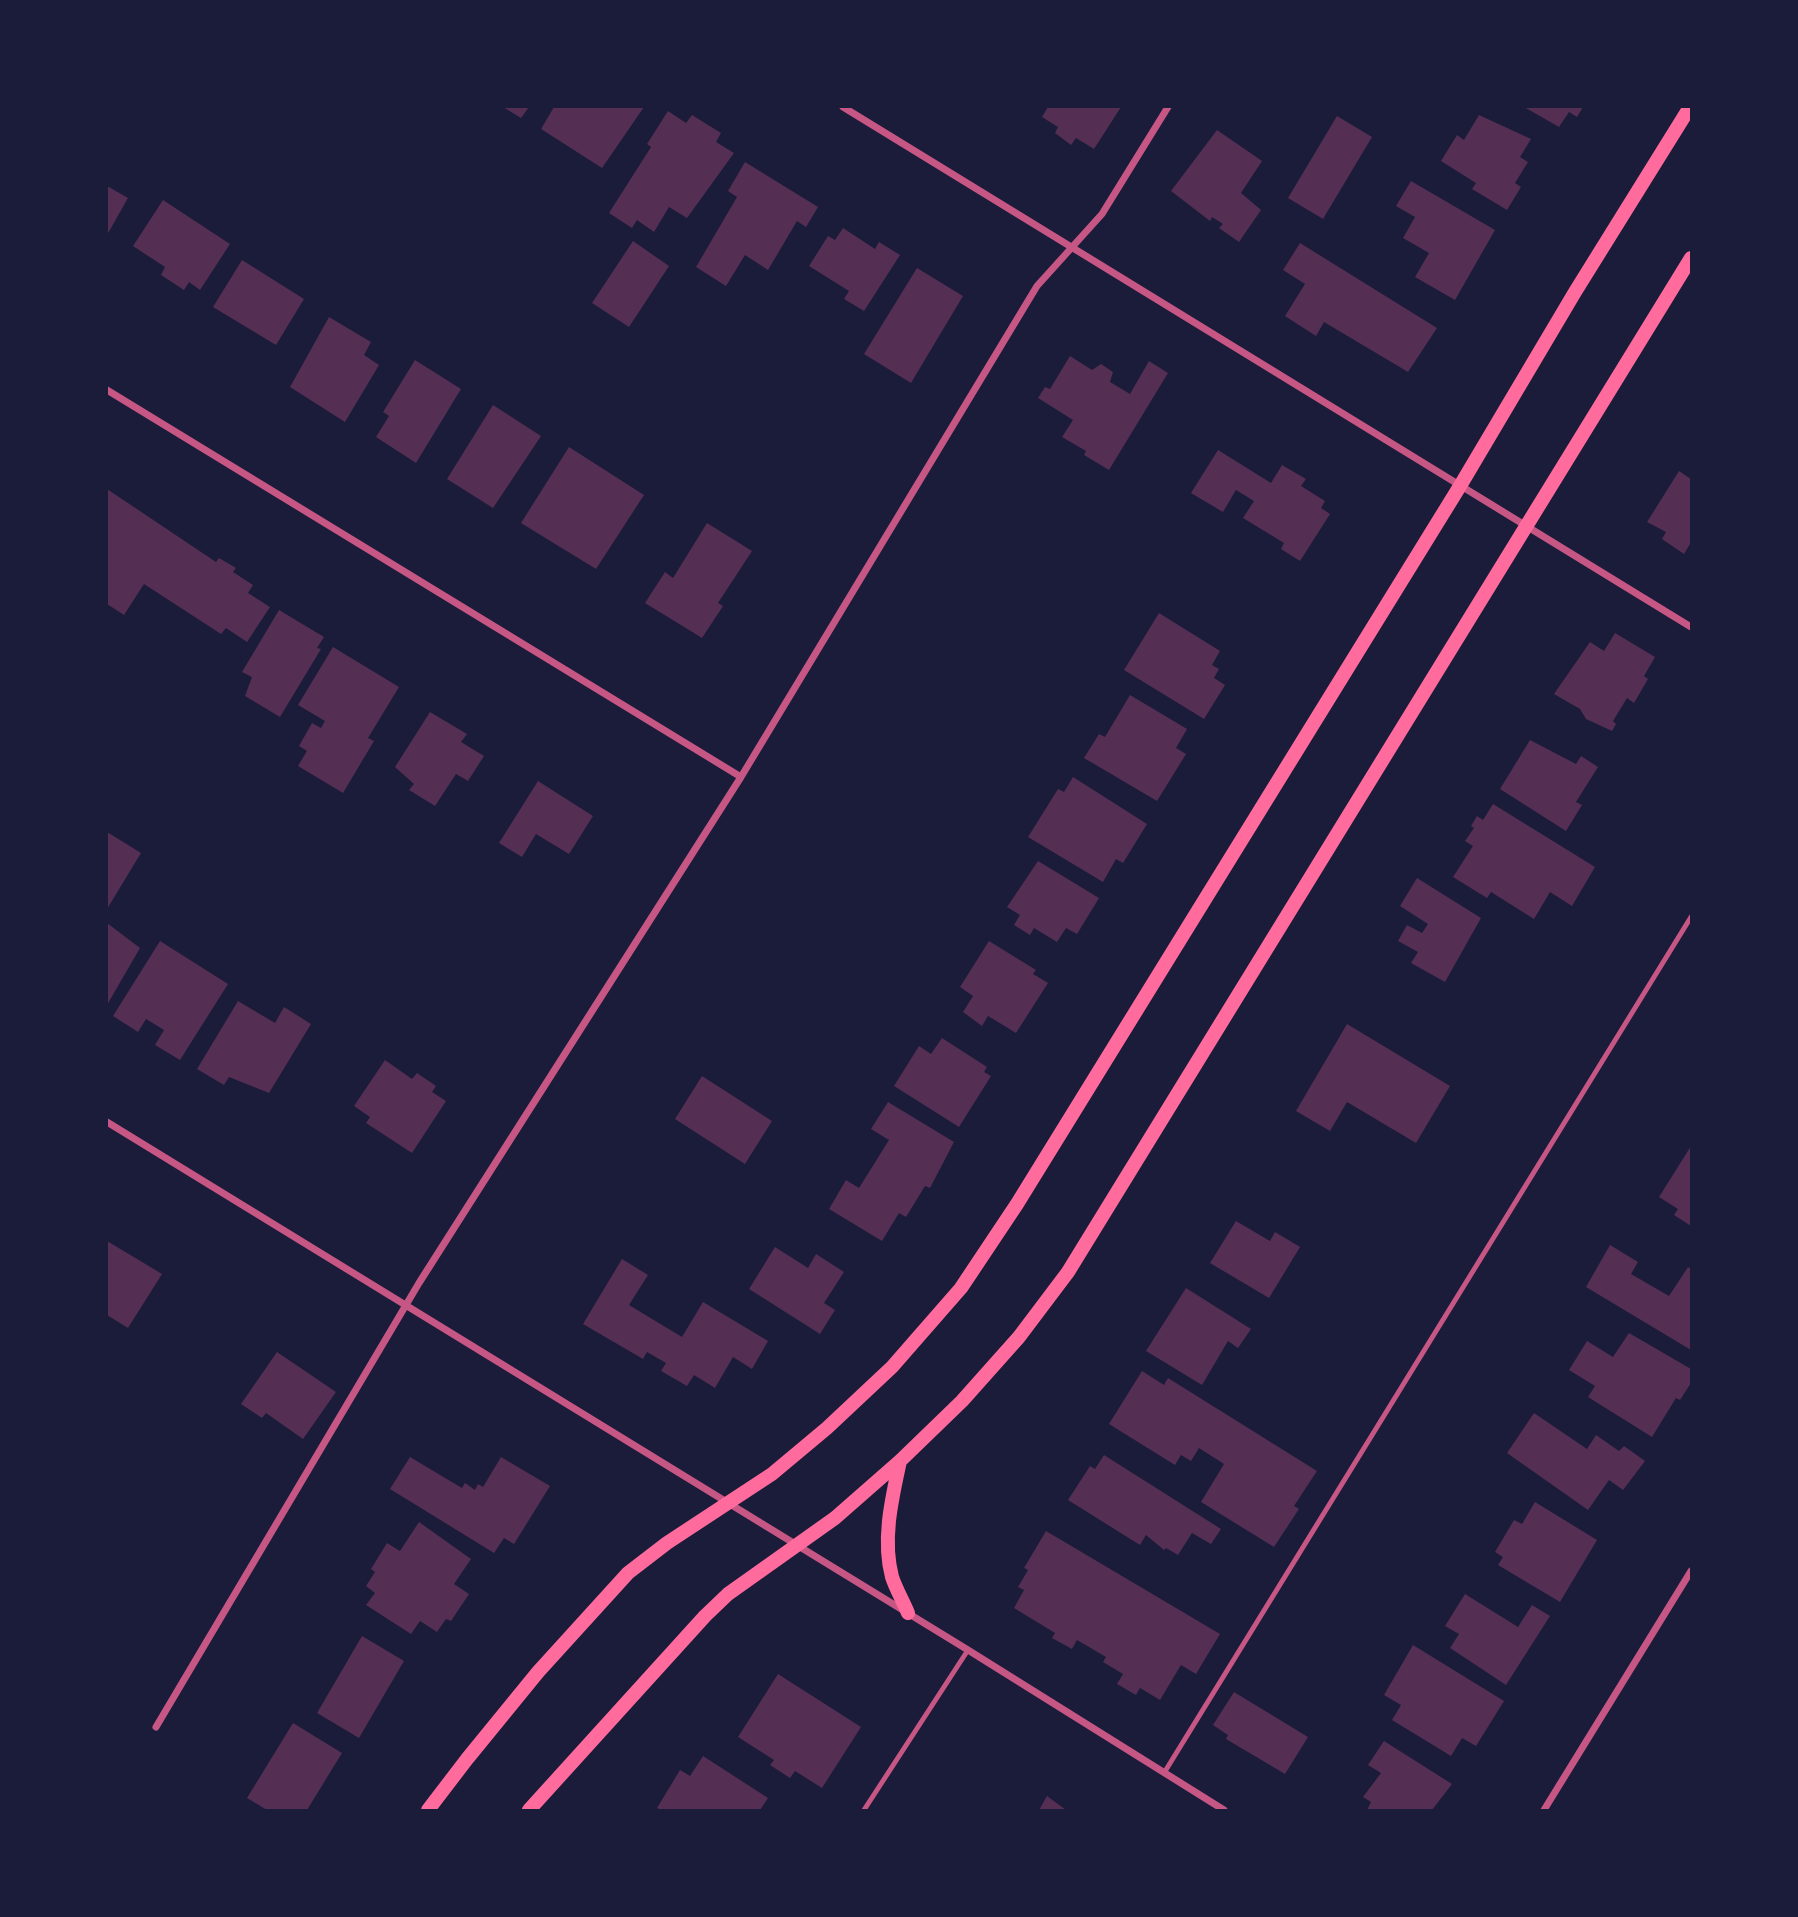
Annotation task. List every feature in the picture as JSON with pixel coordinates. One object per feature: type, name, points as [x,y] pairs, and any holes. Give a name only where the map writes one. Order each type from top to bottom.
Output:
[{"type":"main road","points":[[428,1810],[538,1672],[628,1573],[667,1543],[772,1474],[892,1367],[961,1288],[1017,1204],[1460,486],[1575,292],[1690,107]]},
{"type":"main road","points":[[529,1810],[705,1616],[729,1594],[835,1518],[901,1461],[962,1401],[1019,1337],[1068,1272],[1691,258]]},
{"type":"main road","points":[[901,1461],[889,1512],[888,1549],[892,1577],[908,1613]]},
{"type":"street","points":[[843,107],[1691,627]]},
{"type":"street","points":[[156,1727],[406,1306],[741,777],[1037,286],[1102,214],[1168,107]]},
{"type":"street","points":[[107,390],[741,777]]},
{"type":"street","points":[[107,1122],[1224,1810]]},
{"type":"street","points":[[1544,1810],[1691,1571]]},
{"type":"lane","points":[[1164,1773],[1691,917]]},
{"type":"lane","points":[[864,1810],[968,1650]]},
{"type":"building","points":[[503,107],[529,107],[521,118]]},
{"type":"building","points":[[554,107],[644,107],[602,168],[541,129]]},
{"type":"building","points":[[1048,107],[1121,107],[1094,149],[1076,138],[1071,145],[1055,133],[1058,127],[1042,117]]},
{"type":"building","points":[[1524,107],[1583,107],[1577,117],[1569,112],[1559,127]]},
{"type":"building","points":[[668,111],[686,123],[692,115],[721,133],[716,142],[734,153],[687,218],[669,207],[654,232],[637,220],[632,228],[609,213],[651,147],[647,144]]},
{"type":"building","points":[[1479,115],[1531,139],[1520,157],[1528,162],[1515,183],[1521,187],[1507,210],[1472,189],[1476,183],[1441,161],[1457,135],[1464,140]]},
{"type":"building","points":[[1337,116],[1372,137],[1323,219],[1288,198]]},
{"type":"building","points":[[1217,130],[1262,161],[1241,193],[1261,210],[1239,242],[1219,228],[1223,224],[1212,217],[1210,221],[1171,191]]},
{"type":"building","points":[[745,162],[818,207],[806,227],[797,221],[768,270],[745,255],[726,286],[696,267],[737,197],[728,191]]},
{"type":"building","points":[[1411,181],[1495,230],[1455,300],[1415,277],[1429,253],[1403,238],[1415,217],[1396,206]]},
{"type":"building","points":[[107,186],[128,198],[107,235]]},
{"type":"building","points":[[163,200],[230,244],[200,290],[189,282],[184,290],[161,275],[165,267],[133,246]]},
{"type":"building","points":[[843,228],[875,249],[879,242],[900,255],[864,311],[844,299],[849,291],[809,266],[828,236],[835,240]]},
{"type":"building","points":[[633,241],[669,266],[629,327],[592,303]]},
{"type":"building","points":[[1300,243],[1437,328],[1408,372],[1324,322],[1316,336],[1285,316],[1305,284],[1283,270]]},
{"type":"building","points":[[242,260],[304,299],[276,345],[213,307]]},
{"type":"building","points":[[917,268],[963,296],[911,383],[864,354]]},
{"type":"building","points":[[329,317],[371,342],[364,355],[379,365],[345,422],[290,387]]},
{"type":"building","points":[[1070,356],[1092,370],[1101,364],[1113,372],[1110,382],[1130,394],[1149,361],[1168,373],[1109,470],[1084,455],[1086,451],[1062,437],[1073,420],[1038,398],[1045,387],[1050,389]]},
{"type":"building","points":[[415,360],[461,389],[416,463],[376,437],[389,416],[383,412]]},
{"type":"building","points":[[493,405],[541,436],[493,508],[447,479]]},
{"type":"building","points":[[569,447],[644,495],[596,569],[521,523]]},
{"type":"building","points":[[1218,450],[1271,483],[1282,465],[1306,479],[1301,486],[1325,501],[1321,508],[1330,514],[1300,561],[1281,549],[1284,543],[1243,518],[1254,501],[1236,490],[1223,512],[1191,493]]},
{"type":"building","points":[[1679,471],[1691,479],[1691,545],[1684,554],[1662,539],[1666,532],[1647,522]]},
{"type":"building","points":[[107,489],[216,562],[219,558],[236,568],[233,572],[253,585],[248,593],[270,607],[247,642],[226,628],[221,634],[144,584],[124,615],[107,604]]},
{"type":"building","points":[[707,523],[752,551],[718,603],[723,606],[702,638],[645,603],[665,572],[673,578]]},
{"type":"building","points":[[279,610],[324,637],[317,648],[321,649],[280,717],[245,696],[252,677],[242,672]]},
{"type":"building","points":[[1159,613],[1220,651],[1212,665],[1219,669],[1214,678],[1225,685],[1204,719],[1124,670]]},
{"type":"building","points":[[1615,633],[1655,657],[1644,676],[1648,679],[1634,703],[1627,698],[1613,721],[1616,724],[1612,731],[1586,719],[1580,709],[1554,694],[1590,642],[1604,651]]},
{"type":"building","points":[[333,647],[399,687],[368,738],[374,741],[343,793],[298,766],[307,751],[299,746],[312,723],[321,728],[325,721],[298,705]]},
{"type":"building","points":[[1130,695],[1187,729],[1176,748],[1186,754],[1157,801],[1084,758],[1099,734],[1105,737]]},
{"type":"building","points":[[430,712],[467,734],[461,742],[484,756],[468,781],[456,774],[435,806],[409,790],[414,784],[395,767]]},
{"type":"building","points":[[1530,740],[1576,764],[1581,756],[1598,767],[1576,802],[1582,805],[1566,831],[1500,789]]},
{"type":"building","points":[[1073,777],[1147,824],[1123,863],[1116,859],[1103,882],[1028,837],[1058,789],[1064,792]]},
{"type":"building","points":[[538,781],[593,816],[569,854],[536,834],[522,857],[499,843]]},
{"type":"building","points":[[1493,804],[1595,867],[1572,906],[1550,892],[1534,919],[1491,892],[1487,898],[1453,877],[1473,846],[1465,841],[1474,828],[1471,826],[1477,816],[1483,820]]},
{"type":"building","points":[[107,832],[141,853],[107,909]]},
{"type":"building","points":[[1038,861],[1099,898],[1077,934],[1066,928],[1057,942],[1034,928],[1030,935],[1014,925],[1020,915],[1007,907]]},
{"type":"building","points":[[1417,878],[1481,918],[1445,982],[1411,963],[1418,952],[1398,941],[1407,925],[1422,933],[1428,924],[1400,906]]},
{"type":"building","points":[[107,923],[140,948],[107,1005]]},
{"type":"building","points":[[160,941],[228,984],[180,1060],[155,1045],[164,1030],[146,1019],[138,1032],[113,1016]]},
{"type":"building","points":[[989,941],[1036,970],[1033,974],[1048,983],[1016,1033],[988,1016],[982,1026],[963,1012],[973,996],[960,987]]},
{"type":"building","points":[[238,1001],[275,1023],[284,1007],[311,1024],[269,1093],[229,1077],[224,1085],[197,1069]]},
{"type":"building","points":[[1347,1024],[1450,1086],[1416,1143],[1347,1102],[1330,1131],[1296,1111]]},
{"type":"building","points":[[942,1038],[987,1067],[984,1072],[991,1076],[959,1127],[894,1086],[919,1046],[931,1054]]},
{"type":"building","points":[[385,1060],[412,1079],[417,1073],[436,1086],[432,1092],[446,1101],[412,1153],[366,1123],[370,1117],[354,1106]]},
{"type":"building","points":[[702,1076],[772,1121],[745,1164],[675,1119]]},
{"type":"building","points":[[888,1102],[954,1142],[930,1188],[925,1186],[906,1217],[899,1213],[882,1241],[829,1209],[846,1180],[859,1188],[889,1140],[871,1129]]},
{"type":"building","points":[[1691,1146],[1691,1226],[1674,1215],[1678,1209],[1659,1197]]},
{"type":"building","points":[[1236,1221],[1270,1241],[1275,1232],[1300,1247],[1269,1298],[1210,1263]]},
{"type":"building","points":[[107,1241],[162,1274],[128,1328],[107,1315]]},
{"type":"building","points":[[1610,1245],[1638,1262],[1631,1274],[1669,1296],[1688,1267],[1691,1269],[1691,1350],[1586,1287]]},
{"type":"building","points":[[775,1247],[808,1268],[816,1254],[844,1272],[824,1303],[835,1310],[820,1334],[749,1289]]},
{"type":"building","points":[[622,1259],[648,1275],[629,1305],[682,1337],[703,1302],[768,1341],[752,1369],[733,1357],[715,1388],[694,1375],[687,1386],[661,1371],[666,1363],[647,1352],[643,1359],[583,1324]]},
{"type":"building","points":[[1186,1288],[1251,1329],[1238,1348],[1228,1341],[1202,1385],[1146,1351]]},
{"type":"building","points":[[1629,1333],[1691,1369],[1691,1383],[1680,1400],[1676,1398],[1652,1437],[1588,1397],[1595,1386],[1569,1370],[1587,1341],[1613,1357]]},
{"type":"building","points":[[277,1352],[336,1392],[303,1439],[266,1413],[262,1418],[241,1404]]},
{"type":"building","points":[[1142,1371],[1164,1385],[1168,1378],[1317,1471],[1294,1506],[1299,1509],[1274,1547],[1201,1502],[1224,1464],[1199,1448],[1191,1461],[1181,1455],[1175,1465],[1109,1424]]},
{"type":"building","points":[[1534,1413],[1587,1449],[1596,1435],[1619,1451],[1624,1446],[1645,1461],[1623,1490],[1609,1480],[1588,1510],[1507,1453]]},
{"type":"building","points":[[1104,1455],[1221,1529],[1211,1544],[1192,1533],[1178,1555],[1166,1548],[1164,1550],[1146,1535],[1140,1545],[1068,1500],[1090,1466],[1095,1469]]},
{"type":"building","points":[[410,1457],[462,1488],[465,1483],[475,1490],[478,1484],[483,1487],[501,1457],[550,1486],[514,1544],[504,1538],[494,1553],[390,1489]]},
{"type":"building","points":[[1535,1502],[1597,1540],[1560,1602],[1498,1565],[1503,1557],[1495,1552],[1514,1520],[1522,1524]]},
{"type":"building","points":[[419,1522],[471,1559],[454,1584],[469,1594],[451,1621],[446,1619],[437,1632],[420,1621],[411,1634],[366,1605],[375,1593],[366,1586],[375,1572],[371,1569],[387,1543],[400,1551]]},
{"type":"building","points":[[1046,1531],[1220,1634],[1196,1674],[1181,1665],[1160,1700],[1140,1688],[1136,1695],[1117,1684],[1123,1674],[1103,1662],[1106,1657],[1077,1640],[1072,1649],[1052,1638],[1055,1633],[1014,1608],[1024,1590],[1018,1587],[1028,1570],[1024,1568]]},
{"type":"building","points":[[1465,1594],[1518,1627],[1532,1605],[1550,1616],[1506,1685],[1450,1648],[1459,1634],[1445,1626]]},
{"type":"building","points":[[362,1636],[404,1661],[359,1738],[317,1713]]},
{"type":"building","points":[[1413,1645],[1504,1701],[1476,1746],[1462,1738],[1451,1756],[1392,1720],[1401,1705],[1384,1695]]},
{"type":"building","points":[[778,1674],[861,1727],[822,1788],[795,1771],[790,1778],[770,1765],[774,1760],[738,1737]]},
{"type":"building","points":[[1234,1692],[1308,1737],[1285,1774],[1226,1739],[1228,1735],[1213,1725]]},
{"type":"building","points":[[293,1723],[342,1753],[307,1810],[267,1810],[247,1798]]},
{"type":"building","points":[[1384,1741],[1452,1784],[1432,1810],[1367,1810],[1371,1802],[1363,1797],[1381,1773],[1368,1765]]},
{"type":"building","points":[[703,1756],[768,1798],[760,1810],[657,1808],[680,1770],[690,1776]]},
{"type":"building","points":[[1047,1796],[1066,1810],[1039,1810]]}]
